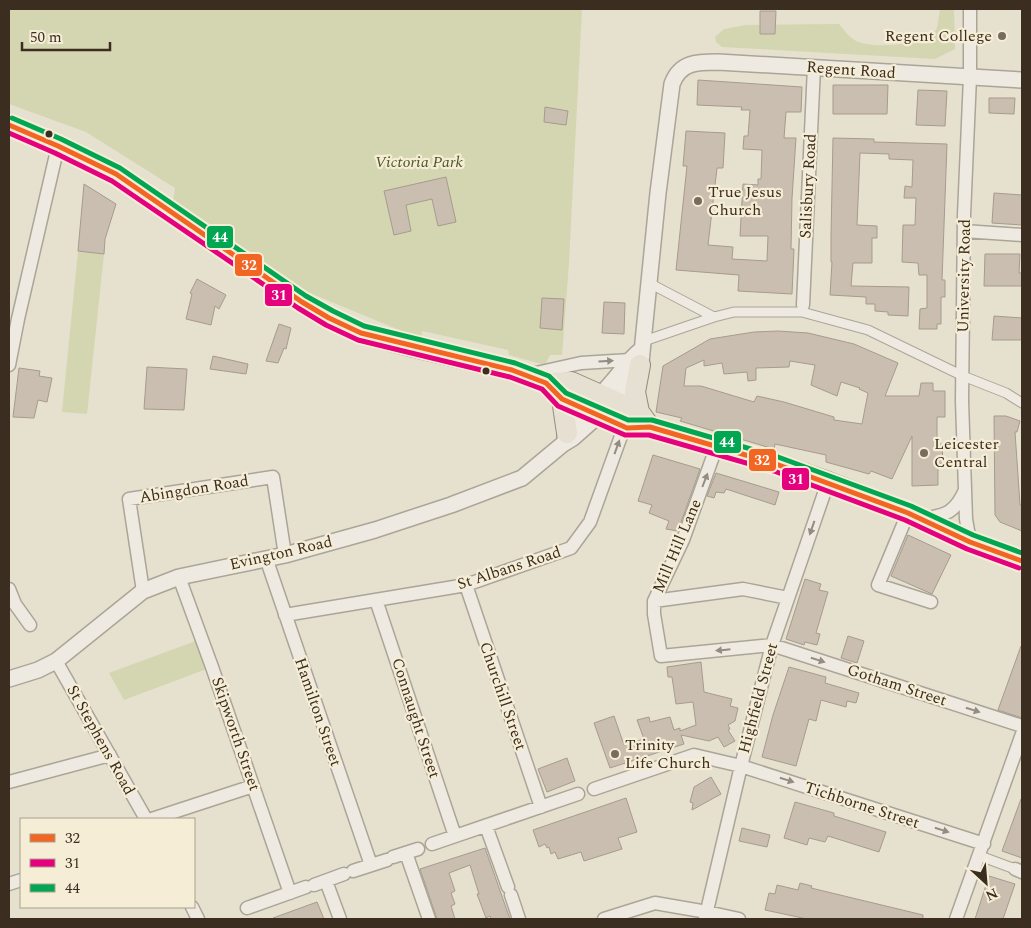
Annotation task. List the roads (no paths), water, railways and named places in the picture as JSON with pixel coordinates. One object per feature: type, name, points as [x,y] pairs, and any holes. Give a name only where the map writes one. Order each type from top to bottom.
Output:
[{"type":"main road","points":[[9,125],[116,174],[302,302],[329,318],[361,333],[527,375],[546,383],[562,399],[627,428],[644,419]]},
{"type":"main road","points":[[639,354],[635,392],[644,419]]},
{"type":"main road","points":[[546,383],[571,382],[607,398],[644,419],[716,448],[776,464],[828,482],[916,516],[970,542],[1022,561]]},
{"type":"main road","points":[[562,399],[565,438]]},
{"type":"street","name":"University Road","points":[[970,9],[970,77],[964,232],[963,376],[966,519],[970,542]]},
{"type":"street","name":"Regent Road","points":[[650,284],[658,193],[672,84],[675,75],[681,69],[701,62],[1022,80]]},
{"type":"street","name":"Salisbury Road","points":[[803,305],[814,67]]},
{"type":"street","points":[[9,365],[13,318],[58,146]]},
{"type":"street","points":[[964,232],[1022,235]]},
{"type":"street","points":[[639,354],[650,284],[714,317]]},
{"type":"street","points":[[527,375],[581,363],[639,354],[714,317],[734,312],[802,312],[868,330],[1022,402]]},
{"type":"street","name":"Evington Road","points":[[9,679],[38,670],[56,661],[143,591],[179,577],[285,554],[375,530],[504,486],[531,472],[607,398],[632,378],[639,354]]},
{"type":"street","name":"St Albans Road","points":[[285,615],[466,585],[571,548],[590,522],[621,436],[627,428]]},
{"type":"street","name":"Mill Hill Lane","points":[[716,448],[683,540],[654,601],[654,614],[662,656],[772,644]]},
{"type":"street","name":"Abingdon Road","points":[[143,591],[129,499],[273,477],[285,554]]},
{"type":"street","name":"Highfield Street","points":[[706,915],[772,644],[828,482]]},
{"type":"street","points":[[931,602],[878,586],[916,516],[950,512],[960,503],[966,489]]},
{"type":"street","name":"Hamilton Street","points":[[266,558],[371,865]]},
{"type":"street","name":"Skipworth Street","points":[[179,577],[290,893]]},
{"type":"street","name":"Churchill Street","points":[[466,585],[540,807]]},
{"type":"street","points":[[9,589],[15,604],[30,625]]},
{"type":"street","points":[[654,601],[743,589],[788,598]]},
{"type":"street","name":"Connaught Street","points":[[376,600],[455,836]]},
{"type":"street","name":"Gotham Street","points":[[772,644],[1022,726]]},
{"type":"street","name":"St Stephens Road","points":[[56,661],[145,818]]},
{"type":"street","points":[[956,919],[1022,734]]},
{"type":"street","name":"Tichborne Street","points":[[594,789],[694,754],[741,766],[982,850]]},
{"type":"street","points":[[9,782],[110,755]]},
{"type":"street","points":[[155,818],[253,786]]},
{"type":"street","points":[[432,844],[578,794]]},
{"type":"street","points":[[486,826],[519,919]]},
{"type":"street","points":[[982,850],[1018,871]]},
{"type":"street","points":[[247,908],[412,851],[429,919]]},
{"type":"street","points":[[315,884],[340,919]]},
{"type":"street","points":[[604,919],[655,903],[706,915],[739,919]]},
{"type":"place","name":"Regent College","points":[[1002,36]]},
{"type":"place","name":"True Jesus Church","points":[[698,201]]},
{"type":"place","name":"Leicester Central","points":[[924,453]]},
{"type":"place","name":"Trinity Life Church","points":[[615,754]]},
{"type":"park label","name":"Victoria Park","points":[[419,162]]}]
